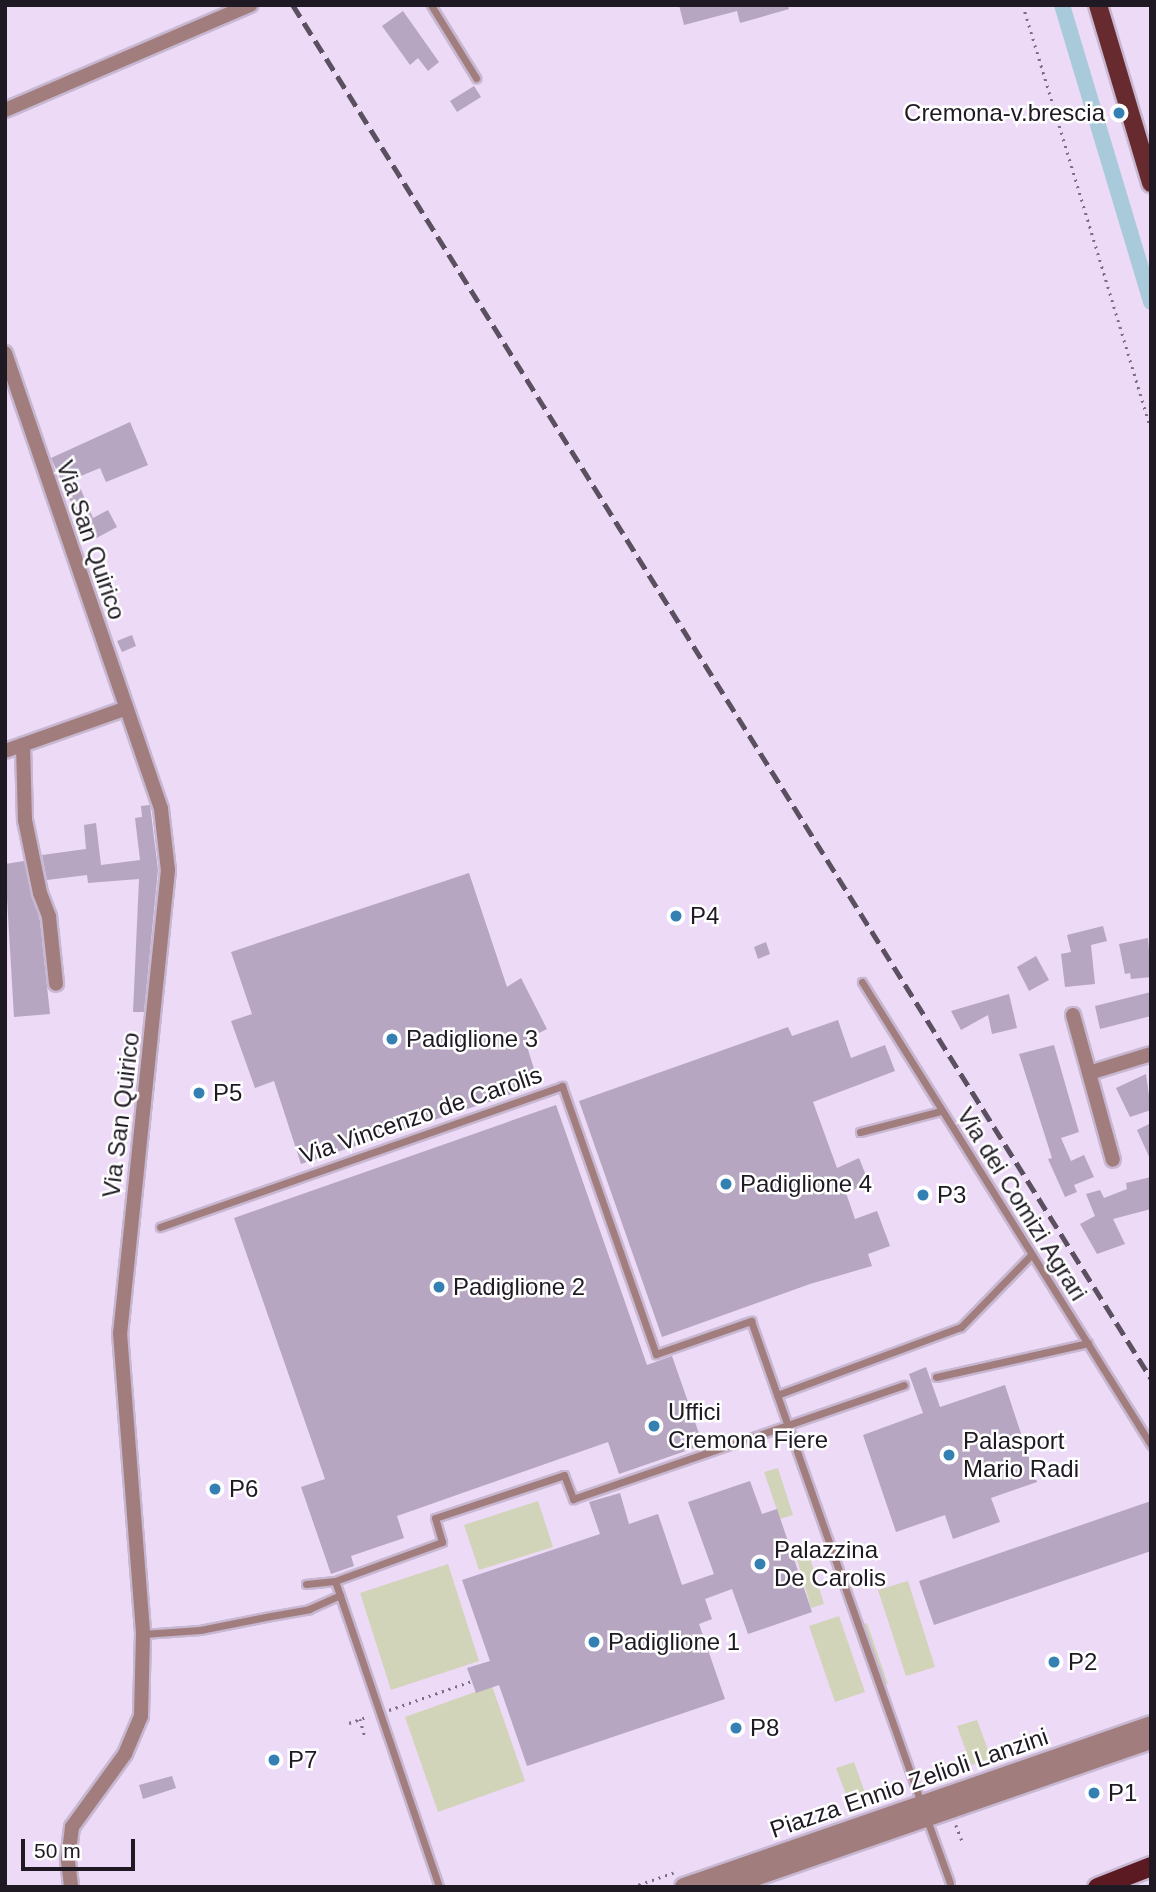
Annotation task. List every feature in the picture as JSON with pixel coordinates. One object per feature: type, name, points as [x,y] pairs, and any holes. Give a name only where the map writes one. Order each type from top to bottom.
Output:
[{"type":"highway","points":[[1097,1887],[1151,1866]]},
{"type":"main road","points":[[1098,5],[1151,183]]},
{"type":"street","points":[[5,110],[250,5]]},
{"type":"street","name":"Via San Quirico","points":[[5,353],[124,709],[161,809],[168,870],[120,1333],[143,1634],[141,1716],[125,1754],[72,1827],[68,1861],[71,1887]]},
{"type":"street","points":[[5,751],[124,709]]},
{"type":"street","points":[[23,745],[25,820],[40,893],[49,917],[56,984]]},
{"type":"street","points":[[1073,1015],[1113,1160]]},
{"type":"street","points":[[1088,1073],[1151,1054]]},
{"type":"street","name":"Piazza Ennio Zelioli Lanzini","points":[[726,1887],[1151,1725]]},
{"type":"street","name":"Piazza Ennio Zelioli Lanzini","points":[[684,1887],[1151,1740]]},
{"type":"lane","points":[[431,5],[476,78]]},
{"type":"lane","name":"Via dei Comizi Agrari","points":[[862,982],[1151,1445]]},
{"type":"lane","name":"Via Vincenzo de Carolis","points":[[160,1227],[562,1086],[656,1354],[751,1321],[950,1883]]},
{"type":"lane","points":[[860,1132],[941,1111]]},
{"type":"lane","points":[[777,1395],[961,1327],[1031,1256]]},
{"type":"lane","points":[[936,1377],[1088,1343]]},
{"type":"lane","points":[[306,1584],[335,1581],[442,1542],[435,1518],[564,1475],[573,1499],[904,1385]]},
{"type":"lane","points":[[335,1581],[439,1887]]},
{"type":"lane","points":[[143,1634],[200,1630],[309,1609],[340,1594]]},
{"type":"path","points":[[1023,5],[1151,429]]},
{"type":"path","points":[[349,1723],[472,1681]]},
{"type":"path","points":[[360,1719],[365,1736]]},
{"type":"green space","points":[[778,1468],[793,1515],[780,1519],[764,1472]]},
{"type":"green space","points":[[538,1501],[553,1547],[479,1570],[464,1525]]},
{"type":"green space","points":[[807,1548],[824,1604],[811,1608],[795,1552]]},
{"type":"green space","points":[[448,1564],[479,1661],[391,1690],[360,1593]]},
{"type":"green space","points":[[908,1581],[935,1667],[906,1676],[878,1590]]},
{"type":"green space","points":[[839,1616],[865,1692],[835,1702],[809,1626]]},
{"type":"green space","points":[[867,1623],[888,1684],[882,1686],[861,1625]]},
{"type":"green space","points":[[492,1686],[525,1781],[438,1812],[405,1717]]},
{"type":"green space","points":[[977,1720],[991,1758],[971,1765],[957,1726]]},
{"type":"green space","points":[[854,1762],[868,1801],[851,1808],[836,1768]]},
{"type":"building","points":[[679,5],[788,5],[789,9],[740,23],[737,11],[684,25]]},
{"type":"building","points":[[403,11],[439,62],[428,71],[418,58],[410,65],[382,26]]},
{"type":"building","points":[[474,86],[481,97],[457,112],[450,101]]},
{"type":"building","points":[[130,422],[148,465],[106,482],[100,468],[76,478],[93,518],[108,510],[117,527],[89,542],[51,458]]},
{"type":"building","points":[[132,635],[136,646],[122,652],[117,641]]},
{"type":"building","points":[[150,805],[158,870],[144,1012],[133,1012],[139,879],[88,883],[87,875],[47,880],[42,855],[86,849],[84,825],[96,823],[101,865],[140,860],[135,818],[142,817],[141,806]]},
{"type":"building","points":[[24,861],[40,921],[50,1014],[14,1017],[5,864]]},
{"type":"building","name":"Padiglione 3","points":[[469,873],[507,987],[521,978],[547,1029],[525,1040],[539,1085],[301,1164],[274,1081],[255,1088],[231,1021],[252,1014],[231,952]]},
{"type":"building","points":[[1103,926],[1107,941],[1091,945],[1095,984],[1065,987],[1061,954],[1071,952],[1067,935]]},
{"type":"building","points":[[1148,938],[1151,977],[1131,979],[1130,973],[1125,974],[1119,944]]},
{"type":"building","points":[[766,942],[770,954],[758,959],[754,947]]},
{"type":"building","points":[[1036,956],[1049,980],[1029,991],[1017,967]]},
{"type":"building","points":[[1151,992],[1151,1016],[1100,1029],[1095,1006]]},
{"type":"building","points":[[1009,994],[1017,1028],[992,1034],[988,1015],[961,1030],[951,1011]]},
{"type":"building","name":"Padiglione 4","points":[[838,1020],[851,1058],[885,1045],[895,1071],[813,1102],[837,1168],[859,1158],[869,1183],[846,1193],[855,1219],[877,1211],[890,1246],[868,1254],[872,1266],[810,1284],[662,1337],[579,1101],[788,1027],[792,1036]]},
{"type":"building","points":[[1054,1045],[1079,1132],[1061,1138],[1071,1161],[1084,1155],[1094,1177],[1074,1185],[1077,1192],[1065,1197],[1048,1159],[1052,1158],[1019,1054]]},
{"type":"building","points":[[1146,1074],[1151,1110],[1130,1117],[1116,1088]]},
{"type":"building","name":"Padiglione 2","points":[[556,1105],[647,1365],[672,1356],[703,1445],[619,1474],[608,1442],[397,1516],[404,1538],[351,1556],[354,1566],[331,1574],[301,1487],[325,1479],[234,1218]]},
{"type":"building","points":[[1151,1123],[1151,1161],[1137,1130]]},
{"type":"building","points":[[1151,1177],[1151,1209],[1113,1219],[1125,1244],[1097,1254],[1080,1224],[1095,1216],[1086,1194],[1100,1190],[1104,1198],[1127,1189],[1126,1183]]},
{"type":"building","points":[[926,1367],[940,1407],[1005,1385],[1037,1482],[991,1498],[1000,1522],[953,1539],[945,1515],[896,1532],[863,1435],[923,1413],[909,1374]]},
{"type":"building","name":"Padiglione 1","points":[[750,1481],[762,1514],[777,1509],[812,1612],[748,1634],[732,1589],[705,1599],[712,1619],[699,1624],[725,1699],[527,1766],[499,1685],[476,1693],[467,1668],[490,1661],[462,1580],[600,1534],[589,1502],[620,1493],[629,1524],[658,1514],[682,1585],[714,1574],[688,1502]]},
{"type":"building","points":[[1151,1501],[1151,1551],[934,1625],[919,1581]]},
{"type":"building","points":[[172,1776],[176,1788],[143,1799],[139,1785]]},
{"type":"waterway","points":[[1062,5],[1151,302]]},
{"type":"railway","points":[[293,5],[1151,1378]]},
{"type":"place","name":"Cremona-v.brescia","points":[[1119,113]]},
{"type":"place","name":"P4","points":[[676,916]]},
{"type":"place","name":"Padiglione 3","points":[[392,1039]]},
{"type":"place","name":"P5","points":[[199,1093]]},
{"type":"place","name":"Padiglione 4","points":[[726,1184]]},
{"type":"place","name":"P3","points":[[923,1195]]},
{"type":"place","name":"Padiglione 2","points":[[439,1287]]},
{"type":"place","name":"Uffici Cremona Fiere","points":[[654,1426]]},
{"type":"place","name":"Palasport Mario Radi","points":[[949,1455]]},
{"type":"place","name":"P6","points":[[215,1489]]},
{"type":"place","name":"Palazzina De Carolis","points":[[760,1564]]},
{"type":"place","name":"Padiglione 1","points":[[594,1642]]},
{"type":"place","name":"P2","points":[[1054,1662]]},
{"type":"place","name":"P8","points":[[736,1728]]},
{"type":"place","name":"P7","points":[[274,1760]]},
{"type":"place","name":"P1","points":[[1094,1793]]}]
